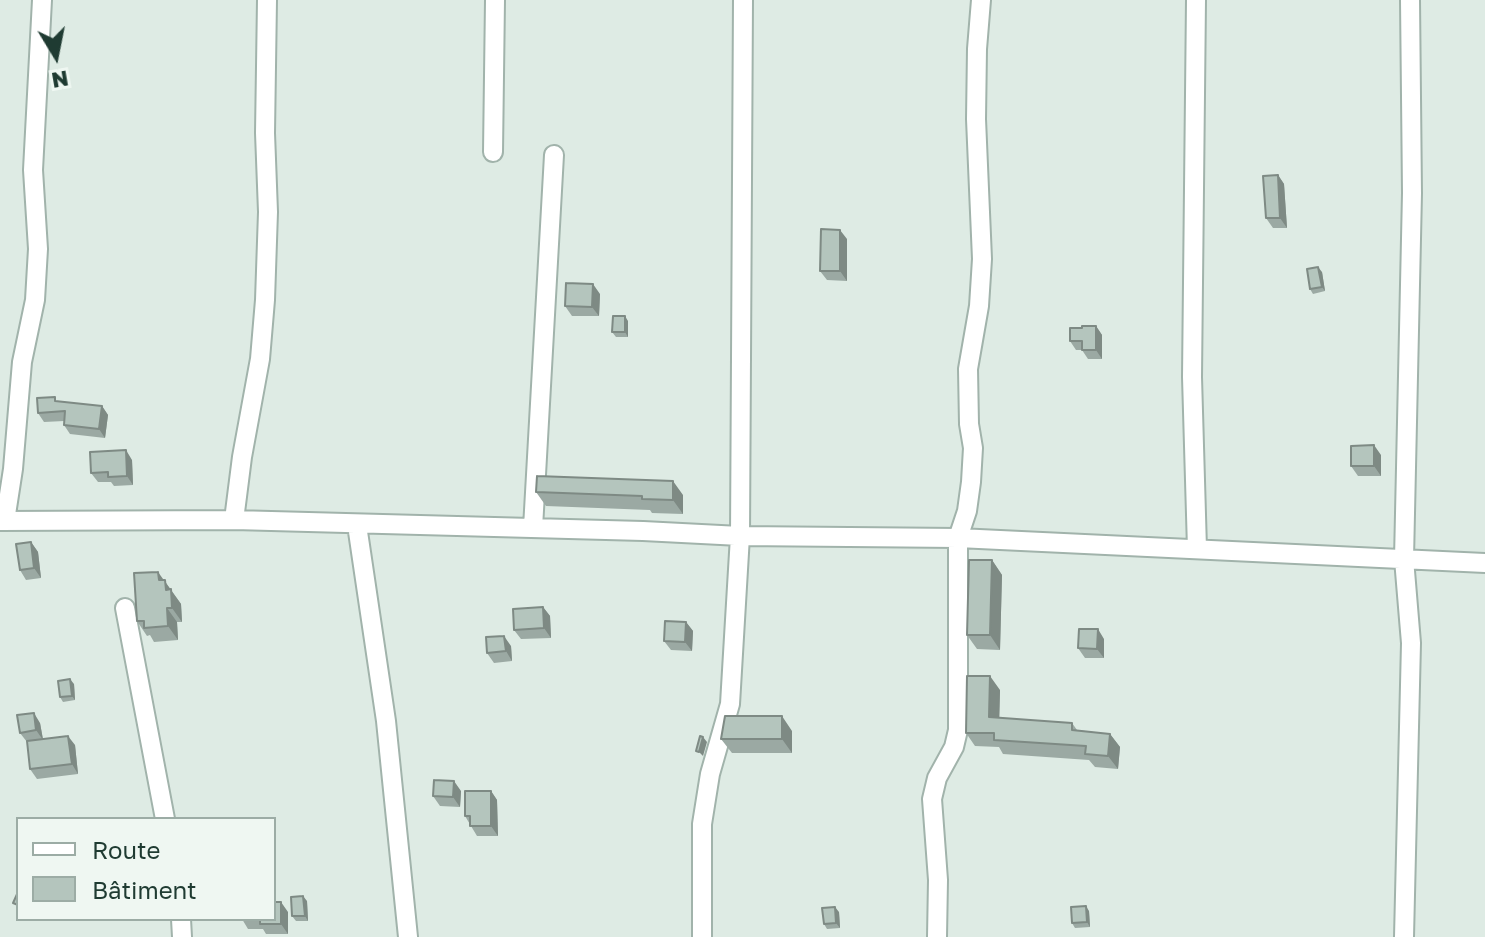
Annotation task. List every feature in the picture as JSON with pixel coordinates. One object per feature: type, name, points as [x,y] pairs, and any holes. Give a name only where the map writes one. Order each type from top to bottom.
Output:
[{"type":"street","points":[[42,0],[33,170],[38,249],[35,300],[22,362],[13,469],[2,521],[234,520],[740,536],[958,538],[1485,563]]},
{"type":"street","points":[[234,520],[260,359],[265,300],[268,212],[265,133],[267,0]]},
{"type":"street","points":[[493,152],[495,0]]},
{"type":"street","points":[[702,937],[702,824],[710,774],[730,704],[740,536],[743,0]]},
{"type":"street","points":[[937,937],[938,880],[932,799],[937,778],[954,747],[958,730],[958,538],[967,511],[971,482],[973,448],[969,424],[968,369],[979,306],[982,259],[976,119],[981,0]]},
{"type":"street","points":[[1196,0],[1192,377],[1197,549]]},
{"type":"street","points":[[1404,937],[1411,643],[1404,559],[1412,193],[1410,0]]},
{"type":"street","points":[[533,528],[554,155]]},
{"type":"street","points":[[357,525],[386,721],[408,937]]},
{"type":"street","points":[[125,608],[165,817]]},
{"type":"building","points":[[1278,175],[1280,218],[1266,218],[1263,176]]},
{"type":"building","points":[[821,229],[840,230],[840,271],[820,271]]},
{"type":"building","points":[[1318,267],[1322,287],[1310,289],[1307,269]]},
{"type":"building","points":[[566,283],[593,284],[592,307],[565,306]]},
{"type":"building","points":[[613,316],[625,316],[625,332],[612,332]]},
{"type":"building","points":[[1096,326],[1096,350],[1082,350],[1082,341],[1070,341],[1070,328]]},
{"type":"building","points":[[55,397],[55,401],[102,406],[99,429],[64,425],[65,411],[38,413],[37,398]]},
{"type":"building","points":[[1374,445],[1374,466],[1351,466],[1351,446]]},
{"type":"building","points":[[126,450],[127,476],[108,477],[108,472],[91,473],[90,452]]},
{"type":"building","points":[[537,476],[673,481],[673,500],[536,492]]},
{"type":"building","points":[[31,542],[34,568],[20,570],[16,544]]},
{"type":"building","points":[[969,560],[992,560],[990,635],[967,635]]},
{"type":"building","points":[[158,572],[159,580],[165,580],[166,590],[171,589],[172,608],[167,608],[168,626],[144,628],[144,621],[137,621],[134,573]]},
{"type":"building","points":[[543,607],[544,628],[514,630],[513,609]]},
{"type":"building","points":[[665,621],[686,622],[685,642],[664,641]]},
{"type":"building","points":[[1079,629],[1098,629],[1097,649],[1078,648]]},
{"type":"building","points":[[504,636],[506,651],[487,653],[486,637]]},
{"type":"building","points":[[967,676],[990,676],[989,717],[1072,723],[1072,730],[1110,734],[1108,756],[1085,754],[1086,746],[994,740],[994,733],[966,733]]},
{"type":"building","points":[[70,679],[72,696],[60,697],[58,681]]},
{"type":"building","points":[[34,713],[36,730],[20,733],[17,715]]},
{"type":"building","points":[[725,716],[782,716],[782,739],[721,739]]},
{"type":"building","points":[[68,736],[72,764],[30,769],[27,741]]},
{"type":"building","points":[[700,736],[703,737],[699,752],[696,751]]},
{"type":"building","points":[[434,780],[454,781],[453,797],[433,796]]},
{"type":"building","points":[[465,791],[491,791],[491,826],[470,826],[470,816],[465,816]]},
{"type":"building","points":[[303,896],[305,916],[292,916],[291,897]]},
{"type":"building","points":[[276,902],[281,902],[281,924],[260,924],[260,921],[276,921]]},
{"type":"building","points":[[1086,906],[1087,922],[1072,923],[1071,907]]},
{"type":"building","points":[[835,907],[836,923],[824,924],[822,908]]}]
